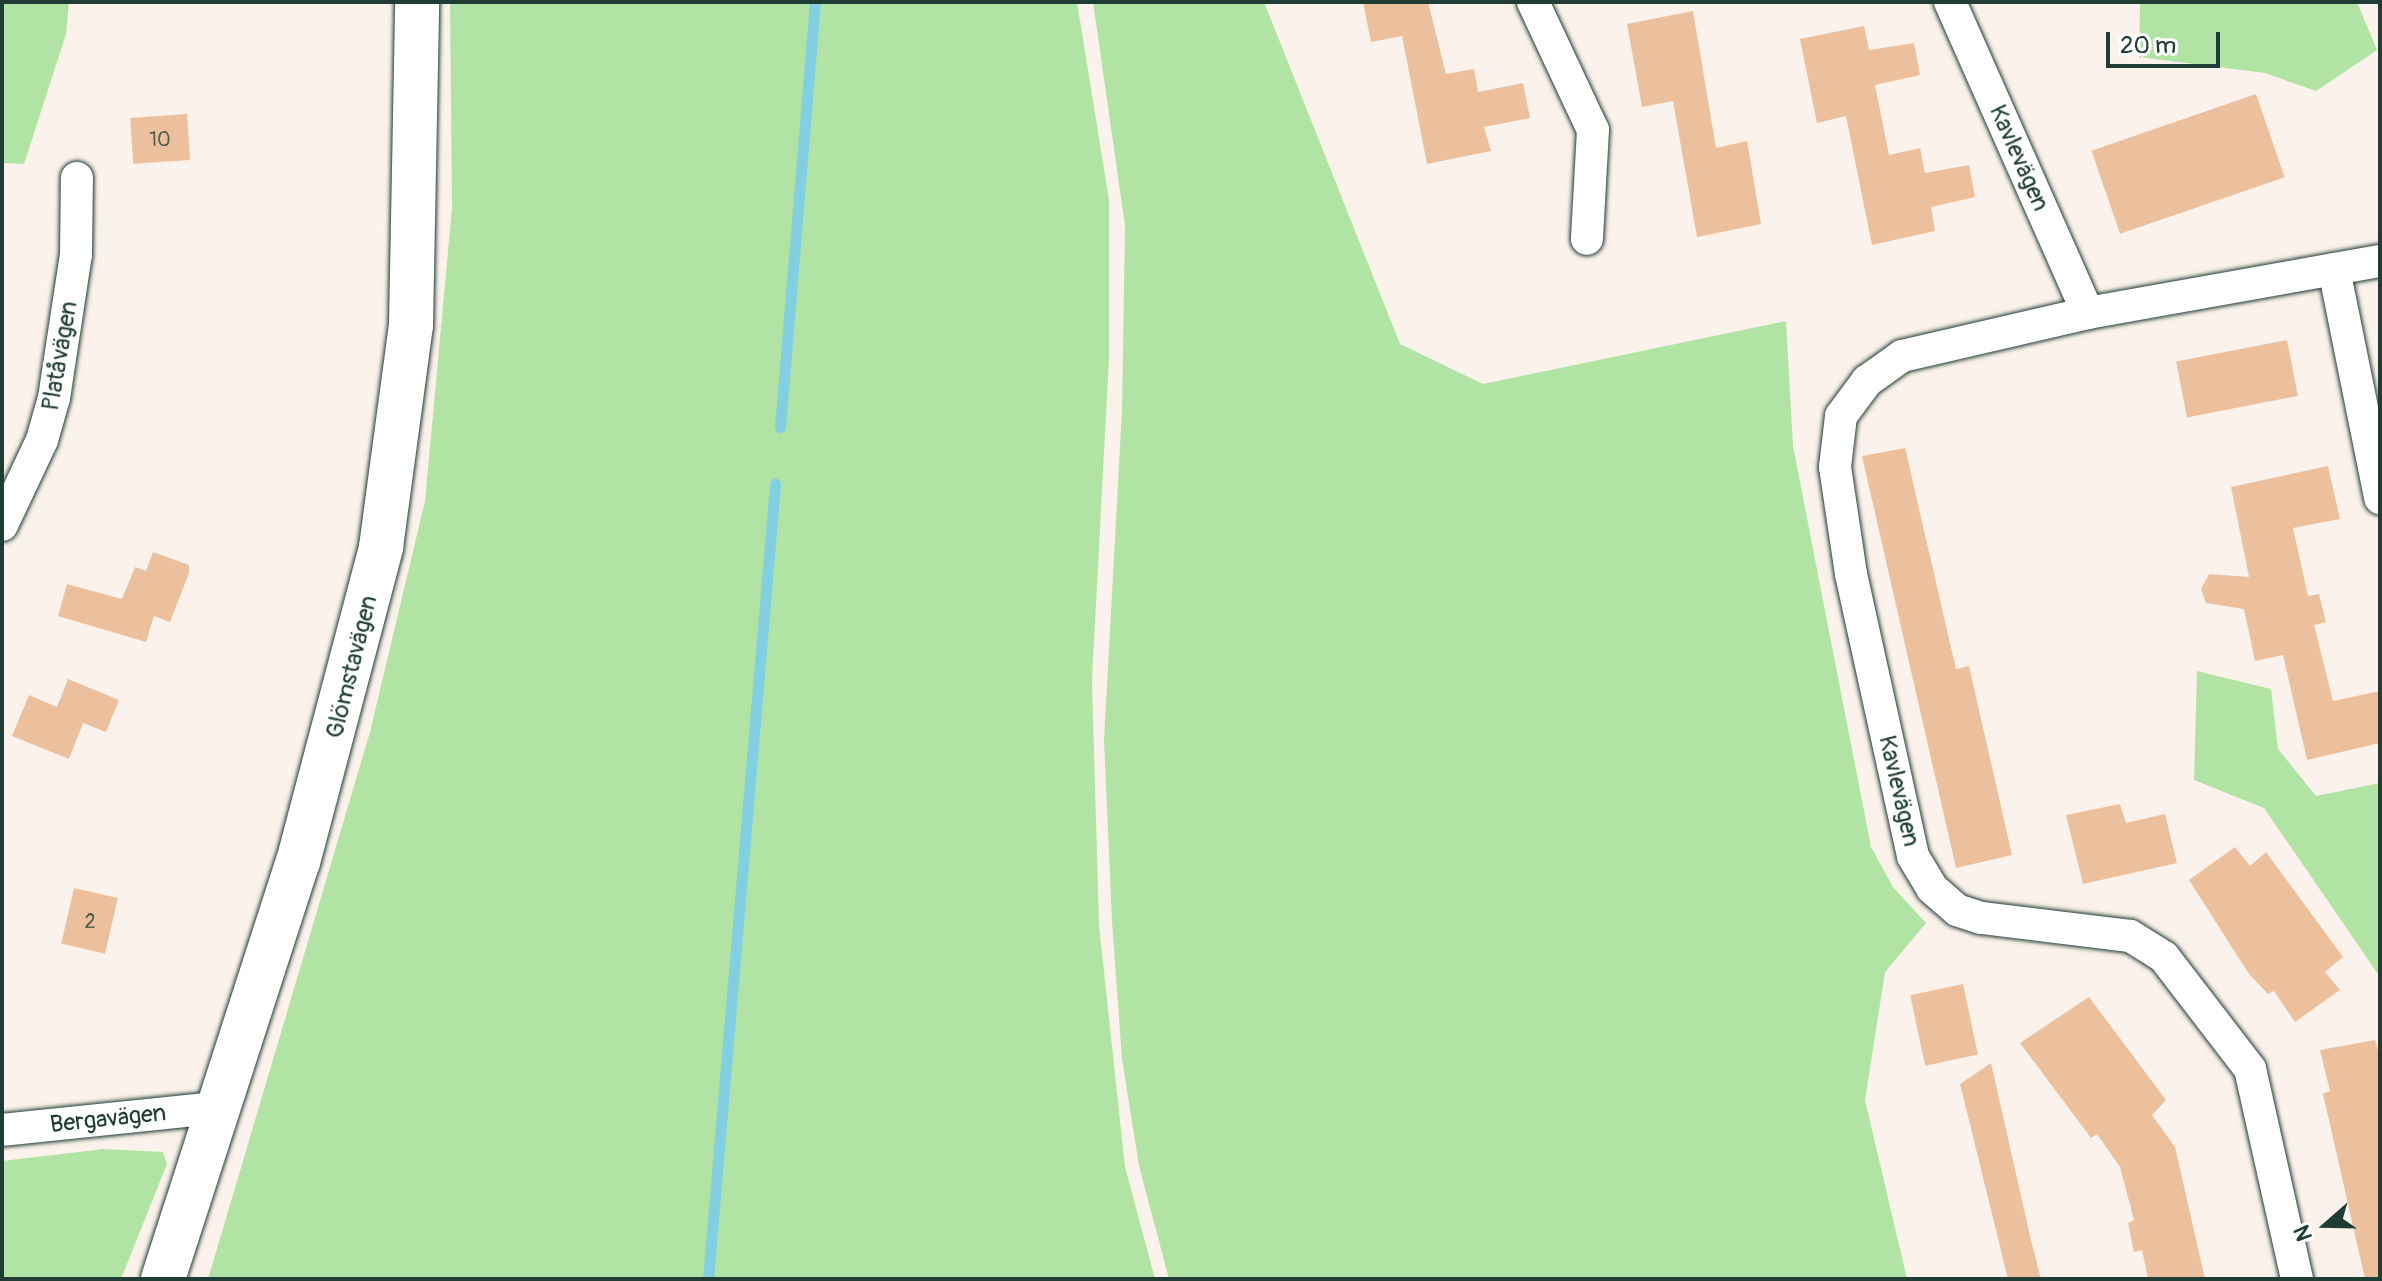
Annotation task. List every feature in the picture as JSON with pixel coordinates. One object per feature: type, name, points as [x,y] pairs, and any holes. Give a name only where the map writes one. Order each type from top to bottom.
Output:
[{"type":"main road","name":"Glömstavägen","points":[[163,1279],[215,1108],[298,862],[381,547],[411,325],[416,12]]},
{"type":"street","points":[[1533,2],[1593,130],[1587,239]]},
{"type":"street","name":"Kavlevägen","points":[[1950,2],[2088,313]]},
{"type":"street","name":"Platåvägen","points":[[2,525],[42,440],[54,398],[76,255],[77,178]]},
{"type":"street","name":"Kavlevägen","points":[[2297,1279],[2250,1069],[2164,957],[2130,936],[1981,918],[1957,910],[1932,888],[1913,856],[1858,604],[1835,467],[1841,416],[1867,381],[1902,356],[2088,313],[2380,261]]},
{"type":"street","points":[[2334,269],[2380,498]]},
{"type":"street","name":"Bergavägen","points":[[2,1130],[215,1108]]},
{"type":"green space","points":[[2,2],[69,2],[66,34],[24,164],[2,163]]},
{"type":"green space","points":[[450,2],[1077,2],[1109,200],[1109,358],[1092,680],[1099,925],[1125,1167],[1155,1279],[208,1279],[370,732],[425,501],[452,208]]},
{"type":"green space","points":[[1093,2],[1264,2],[1400,344],[1483,384],[1786,321],[1793,446],[1871,847],[1893,887],[1926,923],[1885,972],[1865,1100],[1907,1279],[1169,1279],[1139,1166],[1122,1059],[1112,922],[1104,740],[1122,410],[1125,226]]},
{"type":"green space","points":[[2140,2],[2357,2],[2377,50],[2316,91],[2265,73],[2139,57]]},
{"type":"green space","points":[[2197,671],[2271,689],[2278,749],[2316,796],[2380,783],[2380,977],[2264,808],[2194,780]]},
{"type":"green space","points":[[104,1149],[163,1152],[167,1164],[121,1279],[2,1279],[2,1161]]},
{"type":"building","points":[[1363,2],[1428,2],[1446,74],[1474,69],[1478,92],[1523,83],[1530,118],[1484,127],[1491,151],[1427,164],[1402,36],[1371,42]]},
{"type":"building","points":[[1693,11],[1716,148],[1747,141],[1761,224],[1697,237],[1673,101],[1642,107],[1627,24]]},
{"type":"building","points":[[1864,26],[1869,50],[1914,43],[1920,75],[1875,85],[1889,155],[1920,148],[1925,173],[1969,165],[1975,197],[1931,207],[1935,231],[1872,245],[1846,116],[1817,123],[1800,39]]},
{"type":"building","points":[[2256,94],[2285,177],[2120,234],[2091,151]]},
{"type":"building","points":[[187,114],[190,160],[133,164],[130,118]]},
{"type":"building","points":[[2287,340],[2298,396],[2187,418],[2176,362]]},
{"type":"building","points":[[1905,448],[1956,669],[1969,666],[2012,855],[1956,868],[1862,456]]},
{"type":"building","points":[[2328,466],[2340,519],[2293,528],[2308,596],[2319,594],[2326,622],[2314,625],[2333,701],[2380,691],[2380,743],[2307,760],[2283,655],[2255,661],[2244,609],[2206,603],[2201,589],[2209,574],[2249,577],[2231,487]]},
{"type":"building","points":[[153,552],[189,565],[189,573],[170,622],[154,616],[146,642],[58,616],[67,584],[122,599],[135,567],[146,571]]},
{"type":"building","points":[[68,679],[119,700],[106,732],[83,723],[69,759],[12,736],[29,695],[57,707]]},
{"type":"building","points":[[2120,804],[2126,823],[2165,814],[2177,863],[2083,884],[2066,815]]},
{"type":"building","points":[[2235,847],[2250,866],[2266,852],[2343,957],[2325,972],[2340,990],[2295,1022],[2274,991],[2268,994],[2249,974],[2189,880]]},
{"type":"building","points":[[74,888],[118,898],[105,954],[61,944]]},
{"type":"building","points":[[1963,984],[1978,1054],[1925,1066],[1910,995]]},
{"type":"building","points":[[2089,997],[2166,1100],[2152,1115],[2175,1147],[2205,1279],[2148,1279],[2142,1250],[2134,1252],[2128,1223],[2134,1220],[2120,1167],[2097,1134],[2091,1138],[2020,1043]]},
{"type":"building","points":[[2375,1040],[2380,1057],[2380,1279],[2365,1279],[2323,1094],[2330,1091],[2320,1050]]},
{"type":"building","points":[[1991,1063],[2041,1279],[2008,1279],[1960,1084]]},
{"type":"waterway","points":[[780,427],[815,2]]},
{"type":"waterway","points":[[708,1279],[775,484]]}]
